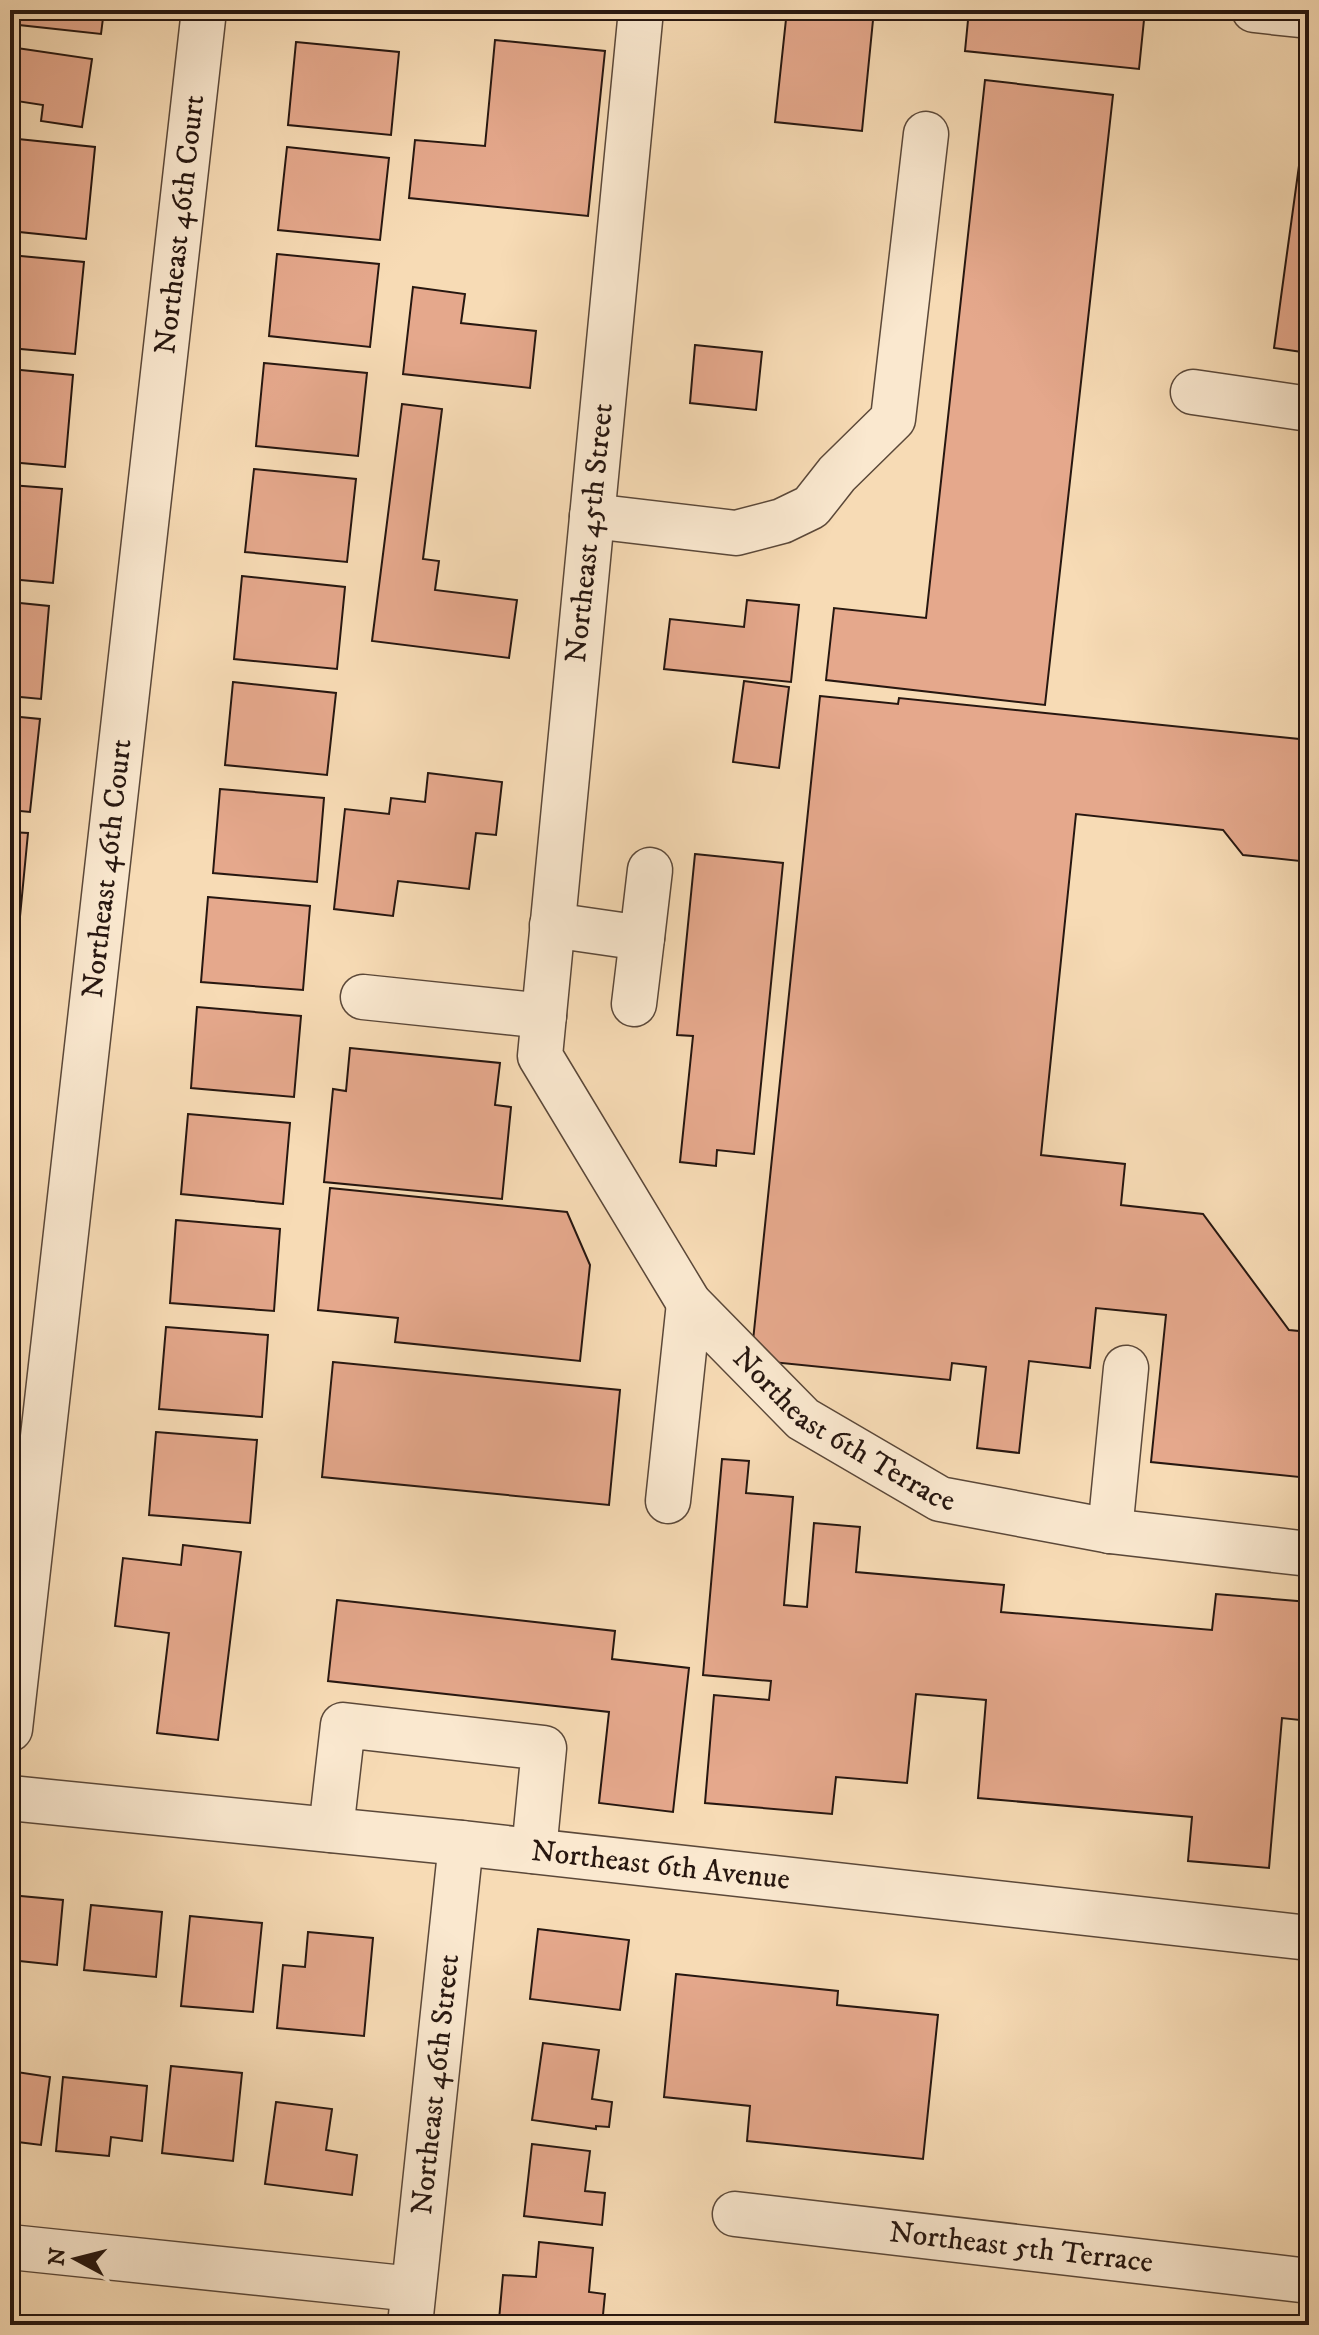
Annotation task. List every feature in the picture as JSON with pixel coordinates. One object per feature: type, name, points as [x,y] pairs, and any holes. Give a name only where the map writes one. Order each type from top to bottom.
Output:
[{"type":"street","name":"Northeast 46th Court","points":[[10,1729],[204,10]]},
{"type":"street","name":"Northeast 45th Street","points":[[542,1036],[641,10]]},
{"type":"street","points":[[1254,10],[1309,16]]},
{"type":"street","points":[[592,516],[736,533],[782,521],[811,507],[837,474],[893,419],[926,134]]},
{"type":"street","points":[[1193,392],[1309,409]]},
{"type":"street","points":[[634,1004],[650,870]]},
{"type":"street","points":[[552,925],[642,938]]},
{"type":"street","points":[[363,997],[542,1036]]},
{"type":"street","name":"Northeast 6th Terrace","points":[[542,1036],[689,1303],[803,1419],[940,1499],[1110,1531],[1309,1554]]},
{"type":"street","points":[[668,1501],[689,1303]]},
{"type":"street","points":[[1110,1531],[1126,1368]]},
{"type":"street","points":[[331,1830],[343,1725],[544,1748],[534,1851]]},
{"type":"street","name":"Northeast 6th Avenue","points":[[10,1798],[461,1843],[1309,1938]]},
{"type":"street","name":"Northeast 46th Street","points":[[411,2307],[461,1843]]},
{"type":"street","name":"Northeast 5th Terrace","points":[[735,2214],[1309,2281]]},
{"type":"street","points":[[10,2247],[411,2307]]},
{"type":"building","points":[[10,10],[104,10],[101,34],[10,24]]},
{"type":"building","points":[[787,10],[874,10],[862,131],[775,122]]},
{"type":"building","points":[[969,10],[1145,10],[1139,69],[965,51]]},
{"type":"building","points":[[495,40],[605,51],[588,216],[409,198],[415,140],[485,146]]},
{"type":"building","points":[[296,42],[399,52],[391,135],[288,125]]},
{"type":"building","points":[[10,47],[92,59],[82,127],[41,121],[43,105],[10,100]]},
{"type":"building","points":[[985,80],[1113,95],[1045,705],[826,680],[834,608],[926,618]]},
{"type":"building","points":[[18,139],[95,147],[86,239],[10,231]]},
{"type":"building","points":[[287,147],[389,158],[380,240],[278,230]]},
{"type":"building","points":[[1301,151],[1309,152],[1309,353],[1274,348]]},
{"type":"building","points":[[277,254],[379,264],[370,347],[269,336]]},
{"type":"building","points":[[10,255],[84,262],[75,354],[10,348]]},
{"type":"building","points":[[413,287],[465,294],[461,323],[536,331],[530,388],[403,374]]},
{"type":"building","points":[[695,345],[762,352],[756,410],[690,403]]},
{"type":"building","points":[[264,363],[367,373],[358,456],[256,446]]},
{"type":"building","points":[[10,369],[73,375],[65,467],[10,462]]},
{"type":"building","points":[[402,404],[442,409],[423,559],[439,561],[435,590],[517,600],[509,658],[372,641]]},
{"type":"building","points":[[254,469],[356,479],[347,562],[245,552]]},
{"type":"building","points":[[10,485],[62,489],[53,583],[10,579]]},
{"type":"building","points":[[242,576],[345,587],[337,669],[234,659]]},
{"type":"building","points":[[747,600],[799,605],[791,682],[664,669],[670,619],[744,627]]},
{"type":"building","points":[[10,602],[49,606],[41,699],[10,696]]},
{"type":"building","points":[[744,681],[789,687],[779,768],[733,762]]},
{"type":"building","points":[[233,682],[336,693],[327,775],[225,765]]},
{"type":"building","points":[[820,696],[898,704],[899,698],[1309,740],[1309,862],[1243,855],[1223,830],[1076,814],[1041,1155],[1125,1164],[1121,1205],[1203,1214],[1289,1330],[1309,1332],[1309,1478],[1151,1462],[1166,1315],[1096,1308],[1090,1368],[1029,1361],[1019,1453],[977,1448],[986,1367],[952,1363],[950,1380],[751,1360]]},
{"type":"building","points":[[10,716],[40,719],[30,812],[10,810]]},
{"type":"building","points":[[428,773],[502,782],[496,835],[476,833],[469,889],[398,881],[393,916],[334,909],[345,809],[389,814],[391,798],[425,802]]},
{"type":"building","points":[[220,789],[324,798],[317,882],[213,873]]},
{"type":"building","points":[[10,832],[28,833],[19,927],[10,926]]},
{"type":"building","points":[[695,854],[783,863],[754,1154],[717,1150],[716,1166],[680,1162],[693,1036],[677,1035]]},
{"type":"building","points":[[208,897],[310,906],[303,990],[201,982]]},
{"type":"building","points":[[197,1007],[301,1016],[294,1097],[191,1088]]},
{"type":"building","points":[[350,1048],[500,1063],[495,1105],[511,1107],[502,1199],[324,1182],[333,1089],[346,1091]]},
{"type":"building","points":[[188,1114],[290,1123],[283,1204],[181,1194]]},
{"type":"building","points":[[330,1188],[567,1212],[590,1265],[580,1361],[395,1342],[398,1318],[318,1310]]},
{"type":"building","points":[[176,1220],[280,1229],[274,1311],[170,1303]]},
{"type":"building","points":[[166,1327],[268,1335],[262,1417],[159,1409]]},
{"type":"building","points":[[333,1362],[620,1390],[609,1505],[322,1477]]},
{"type":"building","points":[[156,1432],[257,1440],[250,1523],[149,1515]]},
{"type":"building","points":[[722,1459],[749,1461],[746,1493],[793,1497],[784,1605],[807,1607],[814,1523],[860,1527],[856,1572],[1004,1585],[1001,1612],[1212,1630],[1216,1594],[1309,1602],[1309,1721],[1282,1718],[1269,1868],[1188,1861],[1192,1817],[978,1798],[986,1700],[916,1694],[907,1783],[836,1777],[832,1814],[705,1803],[714,1695],[769,1700],[771,1681],[703,1675]]},
{"type":"building","points":[[183,1545],[241,1552],[218,1740],[157,1733],[169,1633],[115,1626],[123,1558],[181,1565]]},
{"type":"building","points":[[337,1600],[615,1631],[612,1659],[689,1668],[673,1812],[599,1803],[609,1712],[328,1681]]},
{"type":"building","points":[[10,1895],[63,1900],[57,1965],[10,1960]]},
{"type":"building","points":[[91,1905],[162,1912],[156,1977],[84,1970]]},
{"type":"building","points":[[190,1916],[262,1923],[253,2012],[181,2006]]},
{"type":"building","points":[[538,1929],[629,1940],[620,2010],[530,1999]]},
{"type":"building","points":[[308,1932],[373,1938],[364,2036],[277,2028],[283,1965],[305,1967]]},
{"type":"building","points":[[676,1974],[838,1991],[837,2005],[938,2015],[923,2159],[747,2141],[750,2106],[664,2097]]},
{"type":"building","points":[[543,2043],[599,2050],[592,2099],[612,2102],[609,2127],[596,2126],[596,2129],[532,2120]]},
{"type":"building","points":[[171,2066],[242,2073],[233,2161],[162,2153]]},
{"type":"building","points":[[10,2071],[50,2077],[41,2145],[10,2141]]},
{"type":"building","points":[[63,2077],[147,2086],[142,2141],[111,2137],[109,2156],[56,2151]]},
{"type":"building","points":[[276,2102],[332,2109],[326,2150],[357,2155],[352,2195],[265,2184]]},
{"type":"building","points":[[532,2144],[590,2151],[585,2191],[605,2193],[602,2225],[524,2216]]},
{"type":"building","points":[[539,2242],[593,2248],[589,2292],[605,2294],[602,2325],[499,2320],[503,2275],[536,2277]]}]
